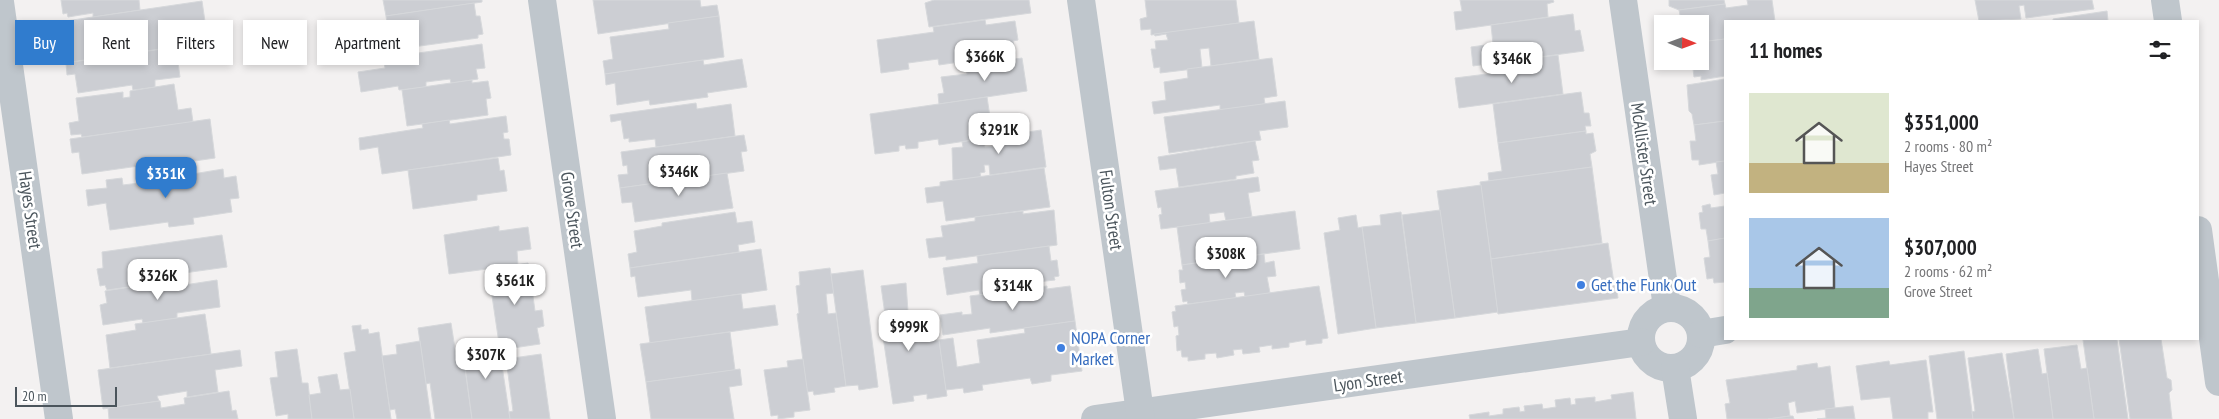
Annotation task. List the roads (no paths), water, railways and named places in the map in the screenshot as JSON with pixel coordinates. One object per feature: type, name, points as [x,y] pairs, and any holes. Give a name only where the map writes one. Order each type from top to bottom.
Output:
[{"type":"street","name":"Grove Street","points":[[542,0],[602,419]]},
{"type":"street","name":"Fulton Street","points":[[1081,0],[1141,416]]},
{"type":"street","name":"McAllister Street","points":[[1622,0],[1666,307]]},
{"type":"street","points":[[2165,0],[2168,20]]},
{"type":"street","name":"Hayes Street","points":[[0,2],[59,419]]},
{"type":"street","points":[[2199,234],[2206,262],[2219,382]]},
{"type":"street","points":[[1666,307],[1675,307],[1690,314],[1713,332],[1695,356],[1683,366],[1675,368],[1660,366],[1653,362],[1643,350],[1641,342],[1643,326],[1647,320],[1659,309],[1666,307]]},
{"type":"street","name":"Lyon Street","points":[[1095,419],[1141,416],[1641,342]]},
{"type":"street","points":[[1675,368],[1683,419]]},
{"type":"place","name":"Get the Funk Out","points":[[1581,285]]},
{"type":"place","name":"NOPA Corner Market","points":[[1061,348]]}]
